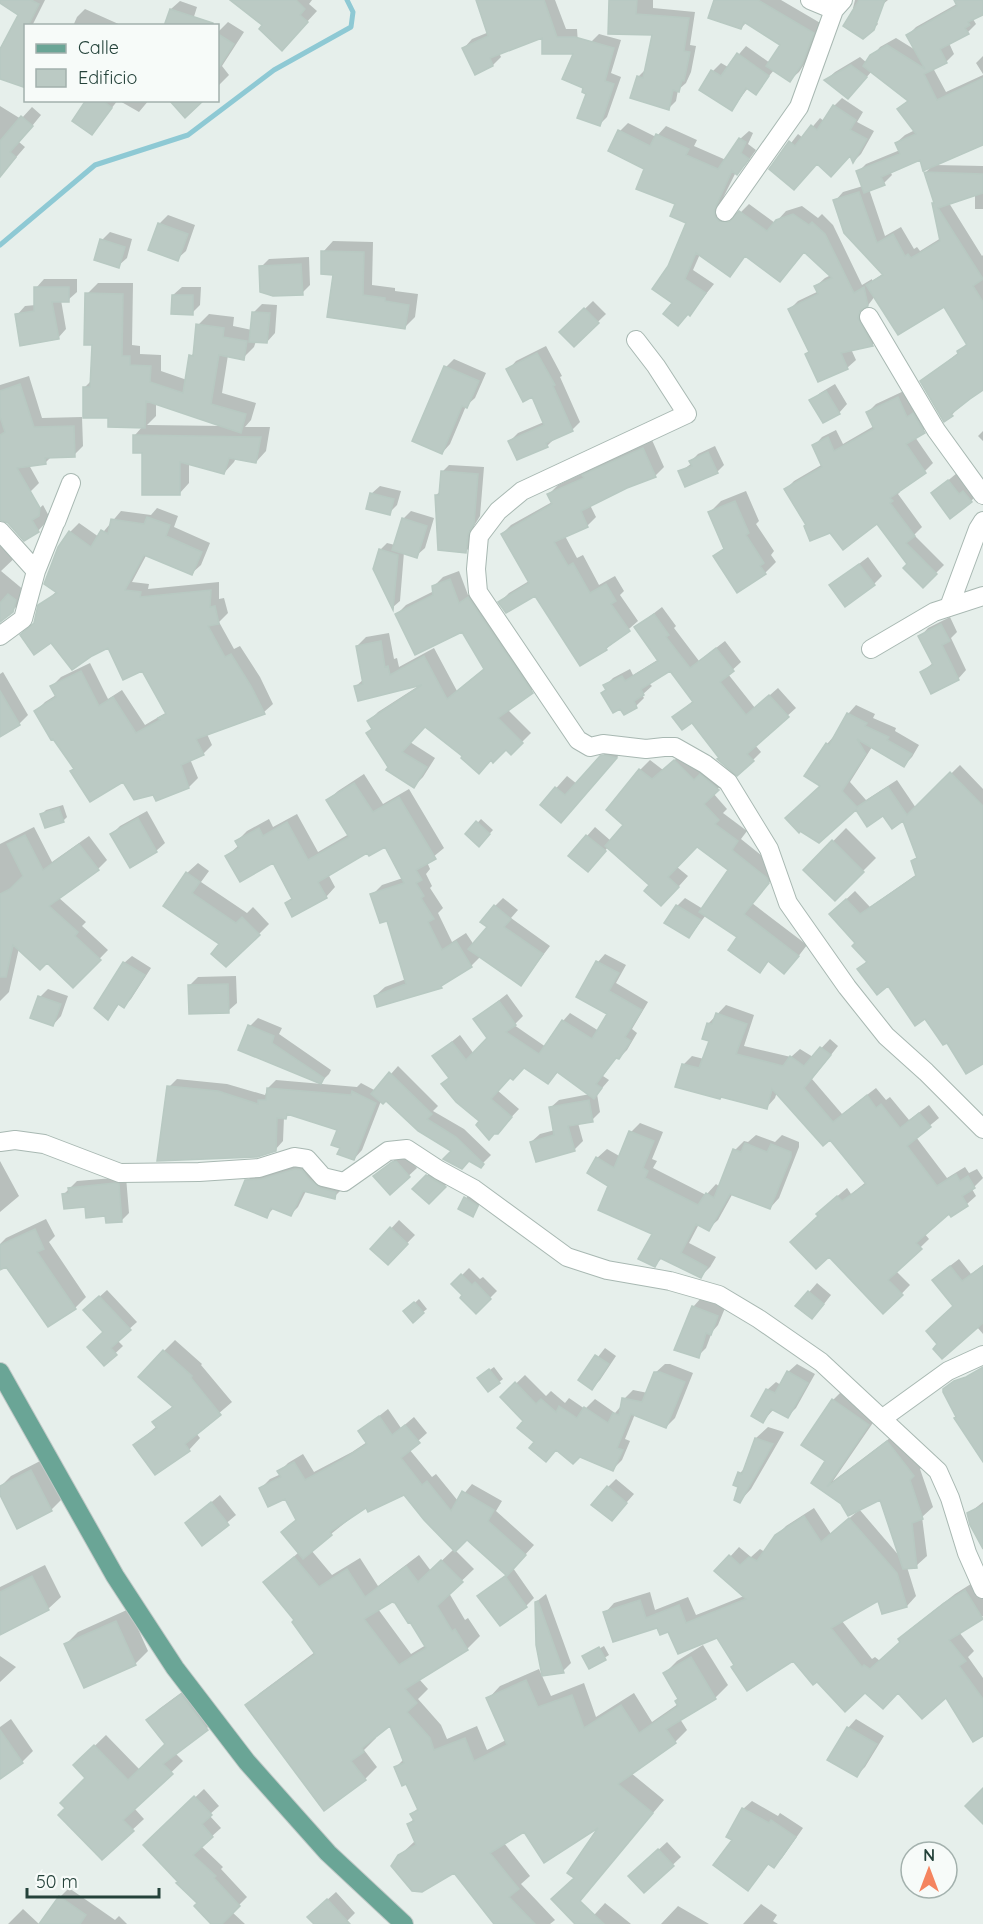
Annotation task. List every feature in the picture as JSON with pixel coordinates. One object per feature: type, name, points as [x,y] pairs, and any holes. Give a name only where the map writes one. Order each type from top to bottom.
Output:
[{"type":"main road","points":[[0,1372],[115,1575],[175,1668],[247,1762],[328,1853],[404,1924]]},
{"type":"street","points":[[725,212],[799,107],[839,5],[810,0]]},
{"type":"street","points":[[868,317],[936,430],[983,495]]},
{"type":"street","points":[[636,340],[687,414],[522,491],[498,511],[479,536],[476,569],[478,592],[578,740],[590,747],[603,744],[646,749],[675,747],[705,764],[728,782],[769,849],[788,903],[847,987],[886,1036],[927,1072],[983,1130]]},
{"type":"street","points":[[0,636],[23,619],[36,571],[71,483],[56,522]]},
{"type":"street","points":[[949,607],[983,521]]},
{"type":"street","points":[[0,531],[36,571]]},
{"type":"street","points":[[872,649],[934,612],[983,596]]},
{"type":"street","points":[[0,1142],[15,1140],[44,1144],[120,1173],[199,1172],[260,1168],[294,1157],[307,1159],[323,1177],[344,1182],[388,1151],[407,1149],[474,1189],[567,1257],[607,1270],[670,1281],[719,1296],[759,1319],[821,1362],[938,1471],[951,1498],[967,1553],[983,1589]]},
{"type":"street","points":[[883,1418],[948,1371],[983,1355]]},
{"type":"building","points":[[0,0],[31,0],[39,4],[29,24],[24,24],[24,87],[0,79],[0,49],[18,15],[0,3]]},
{"type":"building","points":[[230,0],[296,0],[305,9],[300,15],[308,22],[282,51],[259,29],[262,25]]},
{"type":"building","points":[[476,0],[544,0],[557,37],[575,37],[614,48],[605,81],[614,84],[600,126],[577,118],[586,94],[582,92],[583,88],[562,79],[573,54],[542,54],[542,38],[490,58],[493,66],[475,75],[462,48],[488,36]]},
{"type":"building","points":[[609,0],[637,0],[636,14],[689,18],[684,51],[690,52],[684,81],[682,80],[679,92],[673,90],[669,110],[630,98],[637,76],[643,78],[652,35],[608,34]]},
{"type":"building","points":[[714,0],[758,0],[814,33],[802,64],[790,82],[766,66],[780,45],[744,22],[741,29],[708,18]]},
{"type":"building","points":[[859,0],[885,0],[874,30],[863,39],[843,26]]},
{"type":"building","points":[[954,0],[983,0],[983,15],[968,22],[970,25],[965,28],[969,34],[940,49],[947,63],[924,74],[937,100],[983,78],[983,145],[923,171],[920,160],[881,177],[885,185],[864,193],[856,171],[900,154],[895,143],[916,134],[897,109],[908,101],[863,66],[870,55],[887,45],[925,69],[906,35],[957,6]]},
{"type":"building","points":[[170,9],[213,23],[213,24],[165,24]]},
{"type":"building","points":[[219,35],[234,44],[219,67]]},
{"type":"building","points":[[737,53],[769,76],[756,95],[746,88],[732,111],[699,90],[711,70],[721,76]]},
{"type":"building","points":[[851,65],[867,77],[848,99],[824,80]]},
{"type":"building","points":[[85,102],[104,102],[112,108],[92,135],[72,121]]},
{"type":"building","points":[[171,102],[202,102],[185,118]]},
{"type":"building","points":[[833,105],[856,120],[850,130],[867,139],[853,163],[850,156],[831,177],[817,164],[794,190],[769,169],[789,141],[795,146],[811,125],[817,130]]},
{"type":"building","points":[[21,116],[33,126],[10,152],[16,157],[0,177],[0,141]]},
{"type":"building","points":[[618,130],[650,146],[656,134],[689,149],[686,155],[718,169],[739,138],[746,142],[741,153],[749,159],[737,175],[732,171],[716,206],[715,217],[719,221],[729,222],[739,211],[767,231],[776,220],[793,214],[809,225],[812,222],[825,234],[854,293],[864,287],[868,306],[860,311],[858,318],[873,346],[841,353],[848,369],[818,382],[805,354],[809,352],[788,309],[818,294],[814,286],[832,278],[804,252],[780,282],[745,256],[730,277],[696,253],[685,279],[706,293],[690,316],[688,314],[678,326],[663,314],[672,303],[652,289],[668,266],[686,223],[670,216],[675,204],[636,189],[644,169],[608,151]]},
{"type":"building","points":[[924,172],[983,174],[983,193],[938,208],[983,279],[973,286],[983,302],[983,390],[944,422],[920,381],[967,345],[944,307],[898,335],[866,285],[883,275],[844,233],[833,200],[859,192],[877,243],[893,234],[905,256],[908,254],[911,258],[940,241],[932,203],[934,203]]},
{"type":"building","points":[[158,223],[188,234],[178,261],[148,250]]},
{"type":"building","points":[[100,239],[125,247],[119,268],[94,260]]},
{"type":"building","points":[[321,251],[364,252],[363,295],[409,305],[405,329],[327,317],[333,275],[321,274]]},
{"type":"building","points":[[301,264],[303,295],[273,296],[260,292],[259,266]]},
{"type":"building","points":[[34,287],[69,287],[69,302],[52,302],[59,339],[20,346],[15,314],[34,311]]},
{"type":"building","points":[[85,293],[123,294],[122,356],[130,356],[130,365],[151,366],[150,382],[183,393],[189,355],[193,356],[196,324],[224,328],[223,337],[247,341],[244,360],[219,355],[211,404],[246,414],[241,433],[146,401],[145,428],[108,427],[108,418],[83,418],[83,387],[90,387],[92,345],[84,345]]},
{"type":"building","points":[[172,295],[193,295],[193,315],[171,314]]},
{"type":"building","points":[[584,308],[599,323],[574,347],[559,332]]},
{"type":"building","points":[[252,312],[270,313],[267,343],[249,342]]},
{"type":"building","points":[[537,353],[555,385],[553,386],[573,431],[546,443],[548,447],[517,460],[508,441],[544,425],[532,397],[523,402],[506,369]]},
{"type":"building","points":[[444,366],[479,381],[467,408],[462,406],[442,454],[412,441]]},
{"type":"building","points":[[20,384],[34,427],[74,426],[75,457],[45,458],[46,464],[17,468],[40,508],[39,516],[32,520],[39,532],[24,541],[8,523],[0,520],[0,435],[5,432],[0,417],[0,391]]},
{"type":"building","points":[[826,391],[840,414],[823,423],[809,400]]},
{"type":"building","points":[[898,397],[907,417],[913,413],[925,433],[906,444],[926,473],[890,498],[893,501],[890,503],[915,536],[906,543],[937,574],[923,588],[903,568],[907,564],[877,524],[843,550],[830,533],[810,541],[804,526],[806,525],[784,489],[822,467],[812,445],[828,437],[834,451],[874,429],[866,412]]},
{"type":"building","points":[[133,435],[261,437],[256,463],[229,458],[224,474],[180,462],[180,495],[142,495],[142,453],[133,453]]},
{"type":"building","points":[[643,448],[656,477],[627,488],[581,511],[588,527],[554,542],[568,566],[573,563],[590,593],[606,584],[616,601],[611,604],[630,631],[606,648],[607,650],[580,666],[535,596],[506,613],[498,602],[529,583],[501,534],[552,504],[547,494],[584,478],[582,475]]},
{"type":"building","points":[[708,452],[718,473],[685,487],[678,471],[692,466],[689,461]]},
{"type":"building","points":[[441,471],[478,474],[474,524],[468,534],[466,553],[438,550],[435,495],[439,495]]},
{"type":"building","points":[[948,480],[959,494],[963,491],[972,502],[950,519],[931,493]]},
{"type":"building","points":[[370,493],[394,499],[390,515],[366,509]]},
{"type":"building","points":[[735,501],[749,533],[746,535],[764,563],[760,566],[766,574],[737,593],[713,556],[724,549],[708,512]]},
{"type":"building","points":[[147,517],[170,525],[166,536],[202,552],[192,575],[144,555],[125,590],[141,592],[140,597],[211,590],[210,607],[215,606],[219,624],[208,626],[225,657],[231,654],[265,714],[196,739],[204,755],[181,765],[189,788],[156,801],[153,795],[134,800],[123,782],[90,802],[70,771],[74,769],[53,739],[51,740],[34,711],[56,697],[50,686],[81,671],[99,706],[113,697],[136,733],[160,720],[158,718],[166,714],[142,671],[123,680],[108,648],[72,670],[51,643],[34,655],[20,635],[34,623],[38,605],[57,593],[44,584],[58,547],[69,531],[91,547],[101,530],[108,534],[111,519],[144,524]]},
{"type":"building","points":[[402,518],[427,526],[417,558],[392,550]]},
{"type":"building","points":[[379,549],[398,555],[393,610],[373,569]]},
{"type":"building","points":[[859,564],[875,585],[845,607],[829,585]]},
{"type":"building","points":[[450,579],[459,603],[468,597],[533,693],[498,718],[523,743],[511,755],[506,750],[493,763],[491,760],[479,774],[461,758],[462,756],[425,727],[402,752],[427,767],[414,788],[386,770],[388,767],[366,733],[372,729],[367,721],[422,685],[358,701],[354,686],[363,684],[356,646],[381,641],[385,667],[388,666],[390,675],[424,656],[447,699],[484,669],[462,632],[415,655],[395,614],[433,595],[432,586]]},
{"type":"building","points":[[8,594],[16,600],[13,612],[0,622],[0,603]]},
{"type":"building","points":[[654,614],[669,635],[666,637],[690,668],[716,648],[734,671],[720,682],[746,715],[769,695],[789,717],[747,754],[754,761],[737,776],[717,759],[719,758],[692,723],[682,730],[672,717],[693,702],[670,671],[641,689],[644,695],[634,701],[637,708],[624,715],[620,709],[613,713],[601,693],[606,690],[603,685],[622,676],[625,681],[658,661],[634,627]]},
{"type":"building","points":[[941,624],[950,641],[942,645],[959,680],[931,694],[920,672],[933,665],[918,636]]},
{"type":"building","points":[[0,691],[20,725],[0,737]]},
{"type":"building","points":[[847,713],[867,723],[865,726],[889,737],[887,740],[912,754],[904,767],[857,739],[866,754],[842,791],[857,807],[888,787],[907,815],[950,772],[983,806],[983,1064],[966,1074],[947,1043],[943,1045],[925,1019],[915,1026],[888,986],[877,995],[857,969],[867,962],[852,946],[855,943],[829,914],[846,899],[860,914],[916,876],[911,861],[917,858],[903,821],[892,829],[883,816],[867,827],[856,810],[819,843],[800,831],[799,833],[785,818],[820,786],[804,776],[826,743],[829,745]]},
{"type":"building","points":[[600,756],[617,758],[561,823],[540,805],[555,787],[565,795]]},
{"type":"building","points":[[674,760],[694,780],[700,774],[719,790],[704,804],[719,820],[715,824],[738,841],[732,850],[767,878],[769,883],[744,914],[799,956],[784,974],[768,961],[760,973],[728,950],[737,937],[699,912],[728,870],[697,847],[668,877],[679,887],[661,906],[644,891],[649,885],[605,846],[623,825],[606,810],[639,769],[652,779]]},
{"type":"building","points":[[354,783],[373,812],[399,797],[436,859],[416,870],[422,880],[416,883],[424,896],[421,898],[434,919],[428,922],[442,950],[456,941],[472,967],[441,986],[442,988],[377,1007],[374,996],[406,984],[387,921],[380,923],[370,894],[404,883],[385,847],[369,856],[367,853],[318,882],[327,898],[292,917],[285,903],[292,899],[273,863],[240,882],[225,856],[239,848],[235,841],[259,828],[263,836],[287,822],[308,860],[349,837],[326,800]]},
{"type":"building","points":[[59,808],[64,822],[45,828],[40,814]]},
{"type":"building","points":[[138,818],[157,852],[130,868],[110,834]]},
{"type":"building","points":[[476,821],[490,834],[479,847],[465,834]]},
{"type":"building","points":[[25,835],[43,870],[79,844],[99,870],[49,906],[78,932],[75,936],[101,960],[73,988],[47,963],[40,970],[13,945],[6,977],[0,977],[0,894],[10,889],[23,876],[7,844]]},
{"type":"building","points":[[586,835],[606,851],[588,872],[568,856]]},
{"type":"building","points":[[832,840],[864,872],[835,901],[803,870]]},
{"type":"building","points":[[186,872],[200,882],[192,893],[236,923],[242,917],[260,935],[226,967],[211,954],[219,944],[163,906]]},
{"type":"building","points":[[494,905],[511,919],[504,927],[543,954],[521,986],[468,949],[487,927],[480,922]]},
{"type":"building","points":[[676,905],[701,920],[689,938],[664,923]]},
{"type":"building","points":[[596,961],[619,973],[609,991],[642,1010],[625,1037],[631,1041],[619,1059],[616,1058],[596,1084],[602,1088],[594,1099],[557,1072],[548,1084],[524,1068],[513,1080],[510,1078],[491,1099],[512,1117],[498,1134],[494,1134],[489,1140],[476,1125],[479,1121],[456,1102],[441,1084],[449,1078],[432,1056],[452,1042],[466,1060],[487,1038],[473,1019],[499,1001],[516,1025],[506,1032],[539,1054],[562,1020],[592,1039],[607,1014],[576,997]]},
{"type":"building","points":[[123,962],[145,975],[124,1008],[118,1004],[108,1020],[94,1008]]},
{"type":"building","points":[[228,984],[229,1013],[189,1014],[188,985]]},
{"type":"building","points":[[38,996],[61,1004],[53,1026],[30,1018]]},
{"type":"building","points":[[716,1013],[747,1024],[736,1054],[783,1066],[790,1056],[804,1066],[820,1047],[831,1055],[804,1088],[833,1122],[867,1095],[876,1108],[881,1104],[900,1128],[919,1113],[931,1127],[907,1146],[937,1186],[956,1174],[960,1181],[968,1176],[975,1188],[962,1196],[968,1206],[951,1217],[949,1214],[916,1243],[922,1249],[888,1280],[903,1295],[883,1314],[829,1257],[816,1269],[790,1242],[818,1216],[816,1214],[837,1196],[842,1201],[866,1184],[830,1140],[823,1146],[772,1089],[767,1109],[675,1087],[682,1064],[699,1068],[709,1041],[702,1039],[707,1023],[712,1024]]},
{"type":"building","points":[[248,1025],[274,1036],[272,1043],[324,1078],[321,1084],[238,1050]]},
{"type":"building","points":[[389,1072],[432,1114],[427,1119],[456,1137],[484,1164],[481,1168],[469,1161],[462,1169],[443,1159],[451,1151],[418,1131],[386,1101],[383,1104],[371,1094]]},
{"type":"building","points":[[167,1086],[218,1091],[258,1104],[258,1100],[266,1100],[267,1088],[351,1095],[352,1091],[376,1103],[354,1160],[337,1154],[340,1148],[331,1145],[337,1130],[287,1114],[286,1119],[277,1118],[276,1151],[257,1157],[157,1161]]},
{"type":"building","points":[[589,1100],[593,1122],[568,1126],[575,1151],[536,1162],[530,1142],[554,1135],[549,1107]]},
{"type":"building","points":[[629,1131],[654,1141],[643,1168],[648,1171],[645,1178],[698,1205],[706,1193],[714,1198],[733,1149],[741,1152],[745,1143],[767,1152],[771,1144],[791,1152],[791,1157],[770,1209],[730,1194],[709,1231],[696,1224],[681,1253],[707,1267],[701,1278],[660,1258],[655,1267],[638,1259],[652,1234],[598,1210],[608,1186],[587,1173],[596,1157],[614,1168]]},
{"type":"building","points":[[396,1161],[410,1177],[390,1195],[373,1176]]},
{"type":"building","points":[[295,1169],[302,1170],[320,1188],[336,1192],[335,1199],[303,1191],[291,1216],[271,1208],[267,1218],[235,1205],[245,1180],[262,1179]]},
{"type":"building","points":[[426,1175],[446,1187],[429,1204],[412,1189]]},
{"type":"building","points":[[119,1184],[122,1222],[106,1223],[105,1216],[86,1218],[85,1207],[64,1209],[62,1194],[69,1193],[68,1188]]},
{"type":"building","points":[[464,1197],[478,1206],[473,1217],[458,1209]]},
{"type":"building","points":[[390,1227],[408,1244],[388,1265],[370,1249]]},
{"type":"building","points":[[35,1229],[44,1249],[37,1252],[76,1309],[48,1327],[6,1267],[0,1270],[0,1245]]},
{"type":"building","points":[[950,1266],[962,1281],[983,1266],[983,1323],[942,1359],[933,1349],[937,1344],[926,1331],[953,1306],[932,1280]]},
{"type":"building","points":[[461,1274],[472,1285],[475,1282],[491,1299],[476,1314],[460,1298],[462,1295],[451,1284]]},
{"type":"building","points":[[808,1291],[824,1304],[812,1319],[795,1306]]},
{"type":"building","points":[[99,1296],[131,1330],[111,1348],[117,1355],[104,1366],[87,1347],[103,1332],[83,1310]]},
{"type":"building","points":[[414,1302],[424,1313],[413,1323],[403,1311]]},
{"type":"building","points":[[692,1306],[718,1316],[711,1335],[706,1333],[699,1358],[674,1350]]},
{"type":"building","points":[[163,1350],[192,1376],[191,1378],[221,1415],[185,1444],[190,1451],[155,1475],[133,1445],[157,1428],[152,1422],[173,1407],[138,1377]]},
{"type":"building","points":[[595,1355],[609,1364],[592,1390],[578,1380]]},
{"type":"building","points":[[983,1367],[983,1462],[954,1418],[956,1417],[943,1389]]},
{"type":"building","points":[[489,1369],[500,1383],[488,1392],[477,1378]]},
{"type":"building","points":[[787,1371],[808,1383],[788,1418],[771,1409],[763,1423],[751,1416],[766,1389],[775,1393]]},
{"type":"building","points":[[654,1372],[660,1372],[685,1382],[666,1428],[631,1414],[617,1448],[623,1450],[613,1471],[580,1457],[573,1464],[556,1450],[546,1462],[529,1448],[534,1442],[517,1428],[523,1421],[500,1397],[515,1382],[536,1404],[541,1399],[556,1412],[559,1406],[577,1418],[584,1407],[608,1423],[613,1413],[619,1415],[622,1398],[642,1402]]},
{"type":"building","points":[[832,1399],[869,1425],[827,1487],[887,1441],[914,1476],[910,1480],[923,1519],[912,1523],[917,1568],[903,1569],[880,1500],[848,1516],[841,1504],[811,1483],[825,1461],[801,1445]]},
{"type":"building","points":[[379,1416],[392,1435],[405,1425],[420,1443],[401,1458],[422,1485],[427,1481],[451,1511],[462,1491],[494,1510],[488,1521],[526,1555],[507,1576],[467,1540],[455,1552],[404,1495],[368,1512],[366,1508],[330,1532],[332,1535],[303,1559],[281,1532],[296,1520],[285,1499],[268,1507],[259,1488],[281,1477],[277,1471],[294,1462],[305,1480],[342,1460],[367,1444],[358,1431]]},
{"type":"building","points":[[755,1438],[773,1444],[740,1503],[734,1500],[738,1487],[733,1485],[738,1472],[742,1474]]},
{"type":"building","points":[[31,1470],[52,1511],[17,1529],[0,1495],[0,1486]]},
{"type":"building","points":[[607,1486],[627,1503],[612,1521],[591,1505]]},
{"type":"building","points":[[211,1502],[229,1525],[202,1546],[185,1523]]},
{"type":"building","points":[[983,1505],[983,1549],[970,1525],[967,1513]]},
{"type":"building","points":[[804,1516],[821,1542],[849,1518],[897,1573],[907,1607],[882,1614],[878,1601],[831,1628],[862,1667],[864,1665],[870,1669],[900,1642],[898,1639],[944,1603],[965,1590],[983,1619],[949,1640],[966,1661],[959,1666],[983,1699],[983,1736],[973,1742],[946,1698],[922,1719],[898,1693],[883,1709],[865,1693],[845,1712],[817,1682],[813,1685],[793,1661],[747,1691],[731,1667],[734,1665],[717,1638],[678,1654],[668,1632],[660,1635],[657,1628],[613,1642],[603,1612],[640,1600],[646,1618],[679,1605],[686,1623],[746,1599],[714,1571],[729,1555],[740,1565],[749,1557],[757,1561],[775,1535]]},
{"type":"building","points":[[294,1557],[319,1587],[347,1569],[365,1597],[406,1566],[418,1582],[441,1560],[463,1582],[437,1606],[452,1631],[455,1629],[468,1650],[405,1689],[417,1703],[407,1712],[430,1738],[434,1750],[465,1738],[474,1761],[507,1745],[486,1698],[526,1680],[538,1707],[572,1695],[584,1728],[621,1705],[639,1733],[678,1706],[675,1701],[678,1699],[663,1673],[691,1657],[716,1699],[666,1729],[676,1743],[618,1784],[653,1813],[580,1901],[604,1924],[575,1924],[551,1899],[574,1878],[567,1873],[598,1828],[544,1863],[524,1832],[490,1853],[519,1889],[509,1897],[535,1924],[494,1924],[454,1873],[422,1892],[412,1891],[391,1866],[398,1855],[416,1845],[407,1824],[414,1821],[410,1814],[418,1810],[406,1784],[402,1786],[394,1767],[404,1763],[390,1726],[362,1748],[364,1752],[351,1761],[366,1780],[324,1811],[245,1705],[315,1654],[292,1622],[294,1620],[263,1582]],"holes":[[[392,1602],[395,1603],[426,1648],[399,1665],[364,1619]]]},
{"type":"building","points":[[32,1576],[49,1610],[0,1635],[0,1592]]},
{"type":"building","points":[[505,1576],[527,1607],[500,1626],[477,1596]]},
{"type":"building","points":[[538,1601],[564,1673],[542,1676],[536,1645],[535,1602]]},
{"type":"building","points":[[116,1621],[136,1665],[84,1688],[64,1644]]},
{"type":"building","points":[[599,1647],[606,1660],[589,1669],[582,1656]]},
{"type":"building","points":[[181,1694],[208,1730],[163,1764],[173,1774],[123,1820],[134,1831],[102,1860],[58,1815],[65,1808],[60,1803],[85,1778],[73,1765],[94,1745],[128,1780],[165,1744],[146,1720]]},
{"type":"building","points":[[847,1727],[877,1744],[857,1777],[827,1760]]},
{"type":"building","points":[[0,1730],[23,1763],[0,1779]]},
{"type":"building","points":[[983,1788],[983,1824],[965,1806]]},
{"type":"building","points":[[194,1796],[212,1815],[202,1824],[213,1837],[193,1855],[216,1876],[214,1878],[240,1906],[222,1924],[211,1924],[194,1906],[197,1903],[143,1845]]},
{"type":"building","points":[[742,1808],[769,1823],[771,1820],[796,1837],[774,1868],[768,1864],[748,1891],[713,1865],[732,1840],[726,1837]]},
{"type":"building","points":[[658,1849],[674,1866],[644,1893],[628,1876]]},
{"type":"building","points":[[59,1896],[86,1915],[80,1924],[39,1924]]},
{"type":"building","points":[[327,1899],[350,1924],[314,1924],[307,1917]]},
{"type":"waterway","points":[[0,245],[95,165],[188,135],[274,70],[351,27],[353,12],[347,0]]}]
